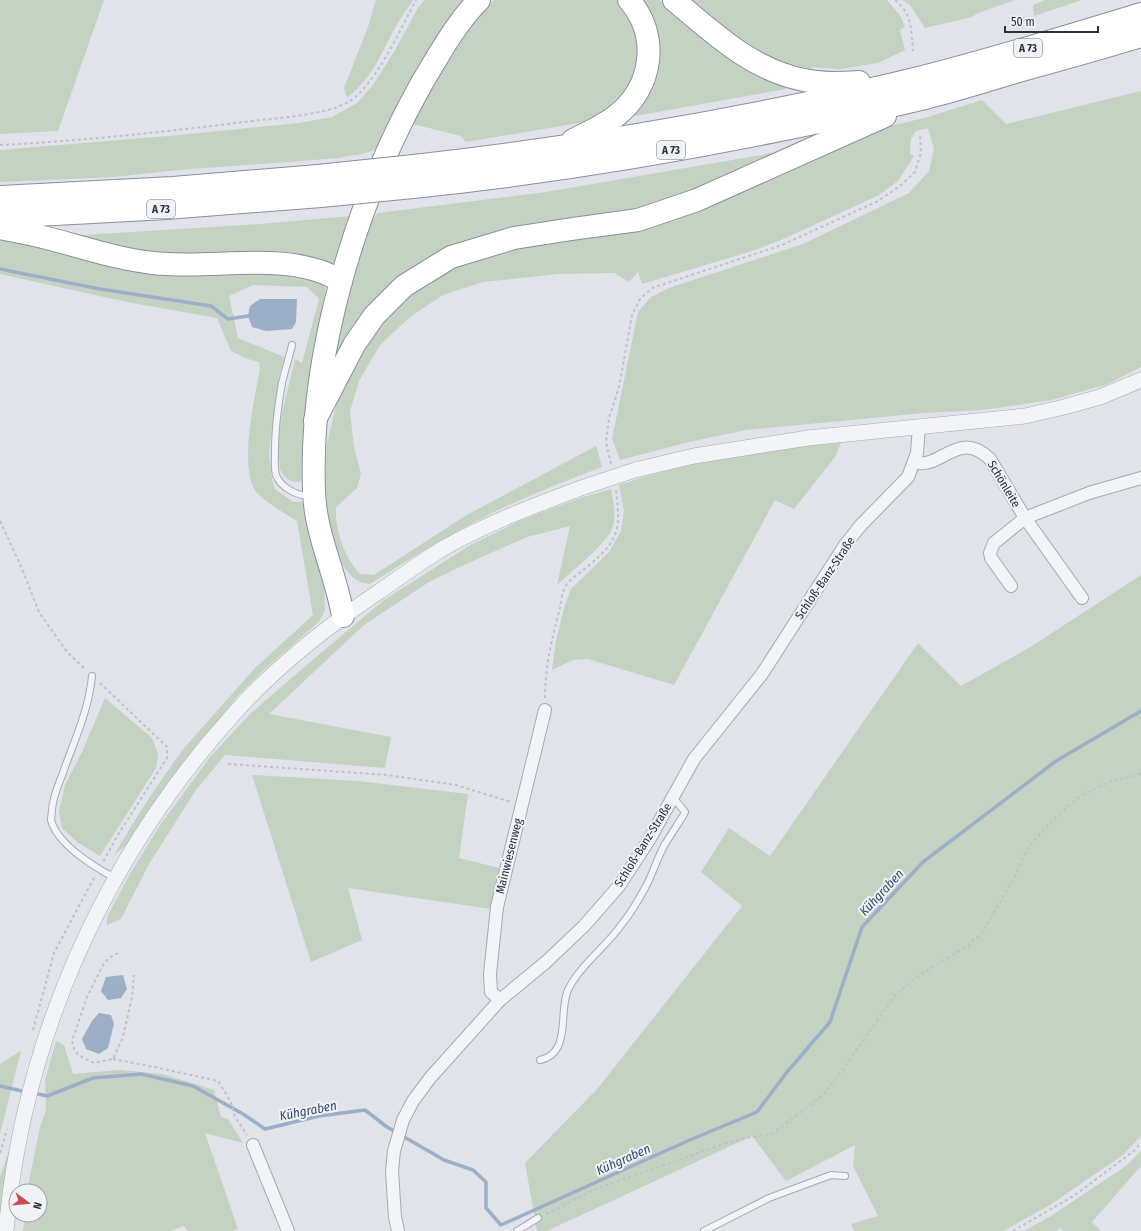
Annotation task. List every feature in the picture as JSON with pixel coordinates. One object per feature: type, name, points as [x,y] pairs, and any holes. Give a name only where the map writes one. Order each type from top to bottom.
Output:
[{"type":"highway","points":[[343,616],[340,596],[326,554],[314,496],[315,420],[323,358],[341,281],[355,232],[389,149],[415,96],[442,48],[462,20],[479,0]]},
{"type":"highway","points":[[560,148],[615,116],[628,105],[638,91],[646,73],[649,54],[648,38],[644,23],[638,10],[629,0]]},
{"type":"highway","points":[[674,0],[712,32],[744,56],[758,64],[785,75],[819,82],[852,83],[914,79]]},
{"type":"highway","name":"A 73","points":[[0,217],[166,208],[320,186],[414,176],[560,148],[670,130],[778,109],[914,79],[1052,41],[1141,14]]},
{"type":"highway","name":"A 73","points":[[414,176],[487,179],[669,151],[774,131],[926,98],[1141,36]]},
{"type":"highway","points":[[315,420],[354,345],[374,316],[404,286],[451,257],[514,238],[638,220],[697,200],[926,98]]},
{"type":"highway","name":"A 73","points":[[0,197],[173,188],[320,186]]},
{"type":"highway","points":[[0,228],[45,237],[142,262],[188,265],[271,263],[293,265],[316,270],[341,281]]},
{"type":"street","points":[[6,1231],[9,1202],[25,1114],[34,1077],[52,1018],[77,953],[92,920],[115,878],[138,839],[162,803],[195,758],[232,715],[273,675],[343,616],[443,549],[498,521],[584,486],[636,470],[694,456],[808,438],[1025,416],[1064,408],[1100,397],[1141,380]]},
{"type":"street","points":[[916,458],[919,426]]},
{"type":"street","name":"Schönleite","points":[[916,458],[921,464],[943,456],[958,448],[966,447],[984,454],[990,459],[1025,518],[1082,598]]},
{"type":"street","name":"Schloß-Banz-Straße","points":[[398,1231],[395,1217],[392,1171],[394,1151],[403,1120],[412,1101],[430,1078],[500,1000],[546,962],[584,926],[619,886],[649,840],[672,796],[694,759],[762,674],[845,546],[861,525],[908,477],[916,458]]},
{"type":"street","name":"Schönleite","points":[[1011,586],[995,565],[990,553],[994,544],[1025,518],[1089,493],[1141,478]]},
{"type":"street","name":"Mainwiesenweg","points":[[500,1000],[491,992],[490,974],[496,907],[545,710]]},
{"type":"street","points":[[253,1145],[288,1231]]},
{"type":"lane","points":[[292,345],[282,382],[275,429],[276,475],[283,485],[294,492],[305,496],[314,496]]},
{"type":"lane","points":[[92,676],[90,693],[79,728],[53,797],[51,819],[58,834],[69,847],[99,869],[115,878]]},
{"type":"lane","points":[[540,1060],[548,1058],[553,1054],[561,1039],[564,1000],[569,988],[581,972],[622,926],[645,888],[665,845],[685,812],[672,796]]},
{"type":"lane","points":[[704,1231],[769,1198],[831,1175],[845,1176]]},
{"type":"lane","points":[[517,1231],[538,1218]]},
{"type":"path","points":[[0,145],[169,131],[291,116],[326,110],[350,101],[367,85],[386,55],[416,0]]},
{"type":"path","points":[[895,0],[908,14],[913,51]]},
{"type":"path","points":[[612,468],[606,442],[609,418],[619,388],[632,315],[640,299],[652,288],[782,246],[878,201],[900,186],[915,172],[921,153],[920,133]]},
{"type":"path","points":[[545,710],[545,692],[552,639],[565,588],[576,576],[599,557],[612,541],[618,525],[619,510],[616,488]]},
{"type":"path","points":[[0,521],[20,564],[39,612],[67,652],[167,747],[167,758]]},
{"type":"path","points":[[228,764],[387,775],[456,785],[522,805]]},
{"type":"path","points":[[538,1218],[551,1210],[593,1190],[682,1158],[740,1139],[772,1134],[821,1097],[842,1071],[894,996],[917,977],[967,946],[982,932],[1015,876],[1028,847],[1056,816],[1080,796],[1109,782],[1141,774]]},
{"type":"path","points":[[118,952],[110,956],[104,963],[88,997],[72,1041],[78,1056],[94,1063],[113,1059],[218,1081],[231,1102],[235,1117],[253,1145]]},
{"type":"path","points":[[113,1059],[123,1037],[132,997],[134,975]]},
{"type":"path","points":[[1013,1231],[1075,1195],[1135,1150],[1141,1143]]},
{"type":"green space","points":[[0,0],[104,0],[58,131],[0,134]]},
{"type":"green space","points":[[376,0],[413,0],[363,83],[347,98],[344,88],[368,27]]},
{"type":"green space","points":[[424,0],[465,0],[426,58],[408,88],[391,119],[380,144],[371,151],[340,158],[179,170],[114,177],[0,182],[0,150],[179,135],[299,123],[332,117],[357,103],[373,85]]},
{"type":"green space","points":[[494,0],[619,0],[635,25],[639,57],[632,83],[609,110],[597,117],[579,123],[466,142],[461,136],[413,124],[448,58],[481,13]]},
{"type":"green space","points":[[641,0],[661,1],[711,42],[787,85],[786,89],[635,116],[638,106],[650,91],[656,77],[659,53],[657,38]]},
{"type":"green space","points":[[690,0],[887,0],[901,17],[905,27],[900,30],[905,50],[878,63],[840,69],[810,67],[816,70],[773,60],[734,35]]},
{"type":"green space","points":[[902,0],[1015,0],[978,13],[972,17],[925,28],[910,5]]},
{"type":"green space","points":[[1045,0],[1082,0],[1034,16],[1033,5]]},
{"type":"green space","points":[[1141,91],[1141,367],[1108,384],[1052,400],[983,410],[924,413],[746,430],[689,442],[620,460],[612,439],[638,312],[651,297],[669,288],[803,244],[909,193],[929,171],[934,149],[928,128],[916,131],[911,139],[910,154],[914,156],[898,181],[879,195],[781,240],[749,252],[642,284],[638,272],[629,282],[614,273],[559,274],[483,282],[443,295],[410,317],[380,345],[359,381],[350,411],[354,447],[361,474],[357,488],[336,507],[336,516],[339,534],[345,551],[349,560],[360,574],[374,575],[465,516],[596,446],[602,467],[529,496],[486,516],[413,557],[370,584],[360,582],[352,577],[342,564],[328,522],[325,476],[327,444],[338,397],[356,358],[379,325],[405,299],[429,279],[461,261],[557,237],[886,127],[928,117],[982,100],[1006,124]]},
{"type":"green space","points":[[784,151],[689,193],[645,206],[453,249],[333,363],[366,234],[371,222],[378,213],[546,192]]},
{"type":"green space","points":[[351,216],[335,268],[173,257],[85,240],[83,235],[260,224]]},
{"type":"green space","points":[[0,240],[22,242],[224,273],[288,274],[319,281],[326,288],[310,385],[304,481],[300,482],[287,479],[280,470],[279,434],[283,408],[295,359],[302,363],[319,299],[307,287],[253,285],[229,296],[238,338],[284,357],[279,377],[269,454],[272,479],[275,489],[293,502],[303,502],[307,509],[324,588],[325,610],[319,622],[268,666],[237,697],[197,747],[131,841],[114,855],[148,800],[185,747],[255,668],[313,615],[297,521],[262,498],[255,490],[250,479],[248,448],[252,413],[260,368],[259,362],[248,359],[231,351],[217,318],[127,302],[0,274]]},
{"type":"green space","points":[[841,443],[835,457],[794,509],[775,500],[674,685],[588,659],[573,660],[552,670],[556,641],[564,608],[571,589],[609,552],[621,531],[624,511],[619,485],[674,469],[729,457]]},
{"type":"green space","points":[[611,489],[614,504],[614,520],[612,529],[595,551],[557,585],[570,526],[527,537],[429,582],[364,625],[269,714],[391,737],[385,768],[225,755],[196,790],[149,864],[121,919],[107,925],[107,917],[130,874],[160,825],[211,756],[251,713],[384,600],[472,544],[524,519],[583,497]]},
{"type":"green space","points":[[1141,575],[1141,1136],[1123,1155],[1050,1205],[1003,1231],[854,1231],[851,1224],[878,1216],[853,1166],[855,1145],[786,1181],[752,1136],[547,1231],[537,1231],[525,1163],[598,1088],[742,906],[701,872],[729,828],[770,856],[918,643],[961,686],[1032,646]]},
{"type":"green space","points":[[105,698],[152,738],[158,754],[156,768],[100,856],[77,842],[62,828],[59,812],[65,785],[82,752]]},
{"type":"green space","points":[[252,775],[358,781],[468,794],[459,858],[499,868],[491,909],[348,888],[362,940],[311,962]]},
{"type":"green space","points":[[56,1041],[64,1045],[73,1074],[120,1070],[163,1074],[214,1090],[221,1117],[228,1119],[243,1143],[205,1133],[238,1229],[232,1231],[188,1231],[184,1226],[170,1231],[23,1231],[24,1223],[48,1223],[48,1183],[29,1183],[40,1127],[46,1110],[45,1080]]},
{"type":"green space","points":[[21,1051],[0,1134],[0,1064]]},
{"type":"green space","points":[[10,1148],[0,1213],[0,1177]]},
{"type":"green space","points":[[1141,1151],[1141,1166],[1092,1222],[1101,1231],[1064,1231],[1059,1228],[1057,1231],[1024,1231],[1051,1216],[1126,1166]]},
{"type":"water","points":[[260,299],[297,299],[296,322],[292,329],[266,331],[252,327],[248,316],[250,306]]},
{"type":"water","points":[[123,975],[127,989],[121,998],[108,1000],[101,991],[106,977]]},
{"type":"water","points":[[99,1013],[111,1015],[114,1024],[108,1048],[99,1054],[86,1049],[82,1039],[92,1021]]},
{"type":"waterway","points":[[0,269],[100,289],[211,306],[228,319],[248,316]]},
{"type":"waterway","name":"Kühgraben","points":[[34,1093],[47,1096],[93,1078],[141,1074],[193,1086],[243,1114],[265,1129],[319,1116],[365,1110],[387,1127],[444,1160],[473,1170],[486,1182],[486,1208],[501,1225],[692,1139],[757,1112],[787,1072],[830,1022],[862,927],[923,862],[1056,761],[1141,711]]},
{"type":"waterway","name":"Kühgraben","points":[[0,1086],[26,1092]]}]
